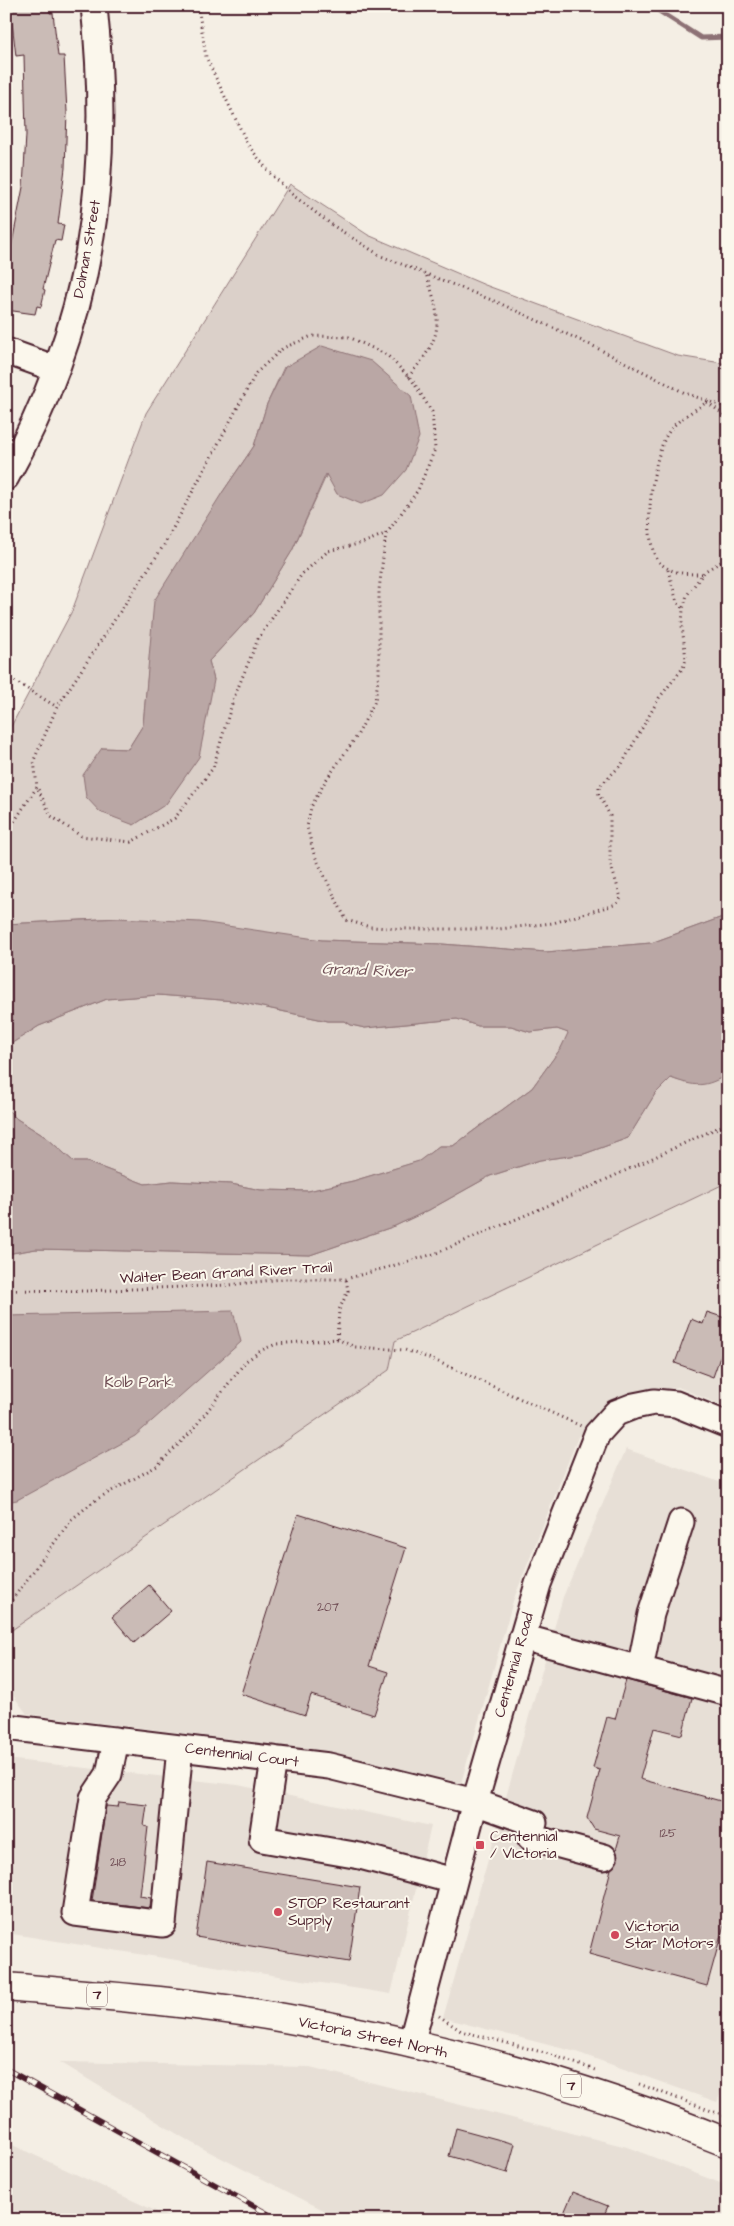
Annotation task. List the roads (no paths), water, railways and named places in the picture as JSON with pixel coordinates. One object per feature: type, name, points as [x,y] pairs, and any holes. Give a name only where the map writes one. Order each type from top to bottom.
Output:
[{"type":"main road","name":"Victoria Street North","points":[[6,1987],[188,2004],[284,2018],[411,2044],[529,2072],[677,2122],[728,2142]]},
{"type":"street","name":"Dolman Street","points":[[6,478],[30,433],[56,369],[82,290],[97,199],[100,165],[100,74],[94,6]]},
{"type":"street","points":[[6,351],[56,369]]},
{"type":"street","name":"Centennial Road","points":[[411,2044],[475,1802],[538,1584],[597,1434],[616,1413],[634,1406],[654,1402],[676,1404],[728,1424]]},
{"type":"street","points":[[640,1669],[651,1614],[681,1522]]},
{"type":"street","points":[[522,1637],[728,1693]]},
{"type":"street","name":"Centennial Court","points":[[6,1727],[329,1766],[475,1802],[532,1830],[604,1857]]},
{"type":"street","points":[[116,1740],[109,1774],[93,1798],[76,1913],[163,1924],[180,1748]]},
{"type":"street","points":[[274,1759],[262,1839],[360,1856],[454,1881]]},
{"type":"water","points":[[322,346],[371,361],[411,396],[419,437],[406,470],[384,495],[361,504],[337,494],[326,474],[292,551],[254,613],[209,661],[214,680],[199,757],[166,804],[134,825],[100,812],[86,797],[83,775],[102,748],[128,749],[143,725],[154,601],[254,446],[267,404],[285,367]]},
{"type":"water","name":"Grand River","points":[[728,915],[728,1074],[713,1082],[700,1085],[671,1078],[655,1094],[628,1138],[584,1154],[540,1160],[490,1176],[429,1210],[395,1226],[310,1255],[36,1249],[6,1254],[6,1108],[17,1119],[47,1138],[74,1162],[87,1162],[145,1184],[172,1181],[231,1184],[261,1190],[308,1191],[353,1181],[419,1161],[439,1146],[453,1146],[532,1088],[561,1048],[568,1033],[557,1029],[530,1032],[511,1026],[478,1026],[457,1019],[365,1028],[351,1025],[345,1021],[328,1021],[234,1001],[158,995],[107,999],[39,1026],[6,1047],[6,924],[119,918],[200,922],[322,940],[442,944],[546,952],[651,943]]},
{"type":"water","points":[[233,1311],[241,1342],[135,1436],[17,1500],[6,1502],[6,1316]]},
{"type":"waterway","points":[[651,6],[701,38],[728,37]]},
{"type":"railway","points":[[6,2069],[279,2220]]},
{"type":"place","name":"Centennial / VIctoria","points":[[480,1845]]},
{"type":"place","name":"STOP Restaurant Supply","points":[[278,1912]]},
{"type":"place","name":"Victoria Star Motors","points":[[615,1935]]},
{"type":"park label","name":"Kolb Park","points":[[139,1382]]}]
